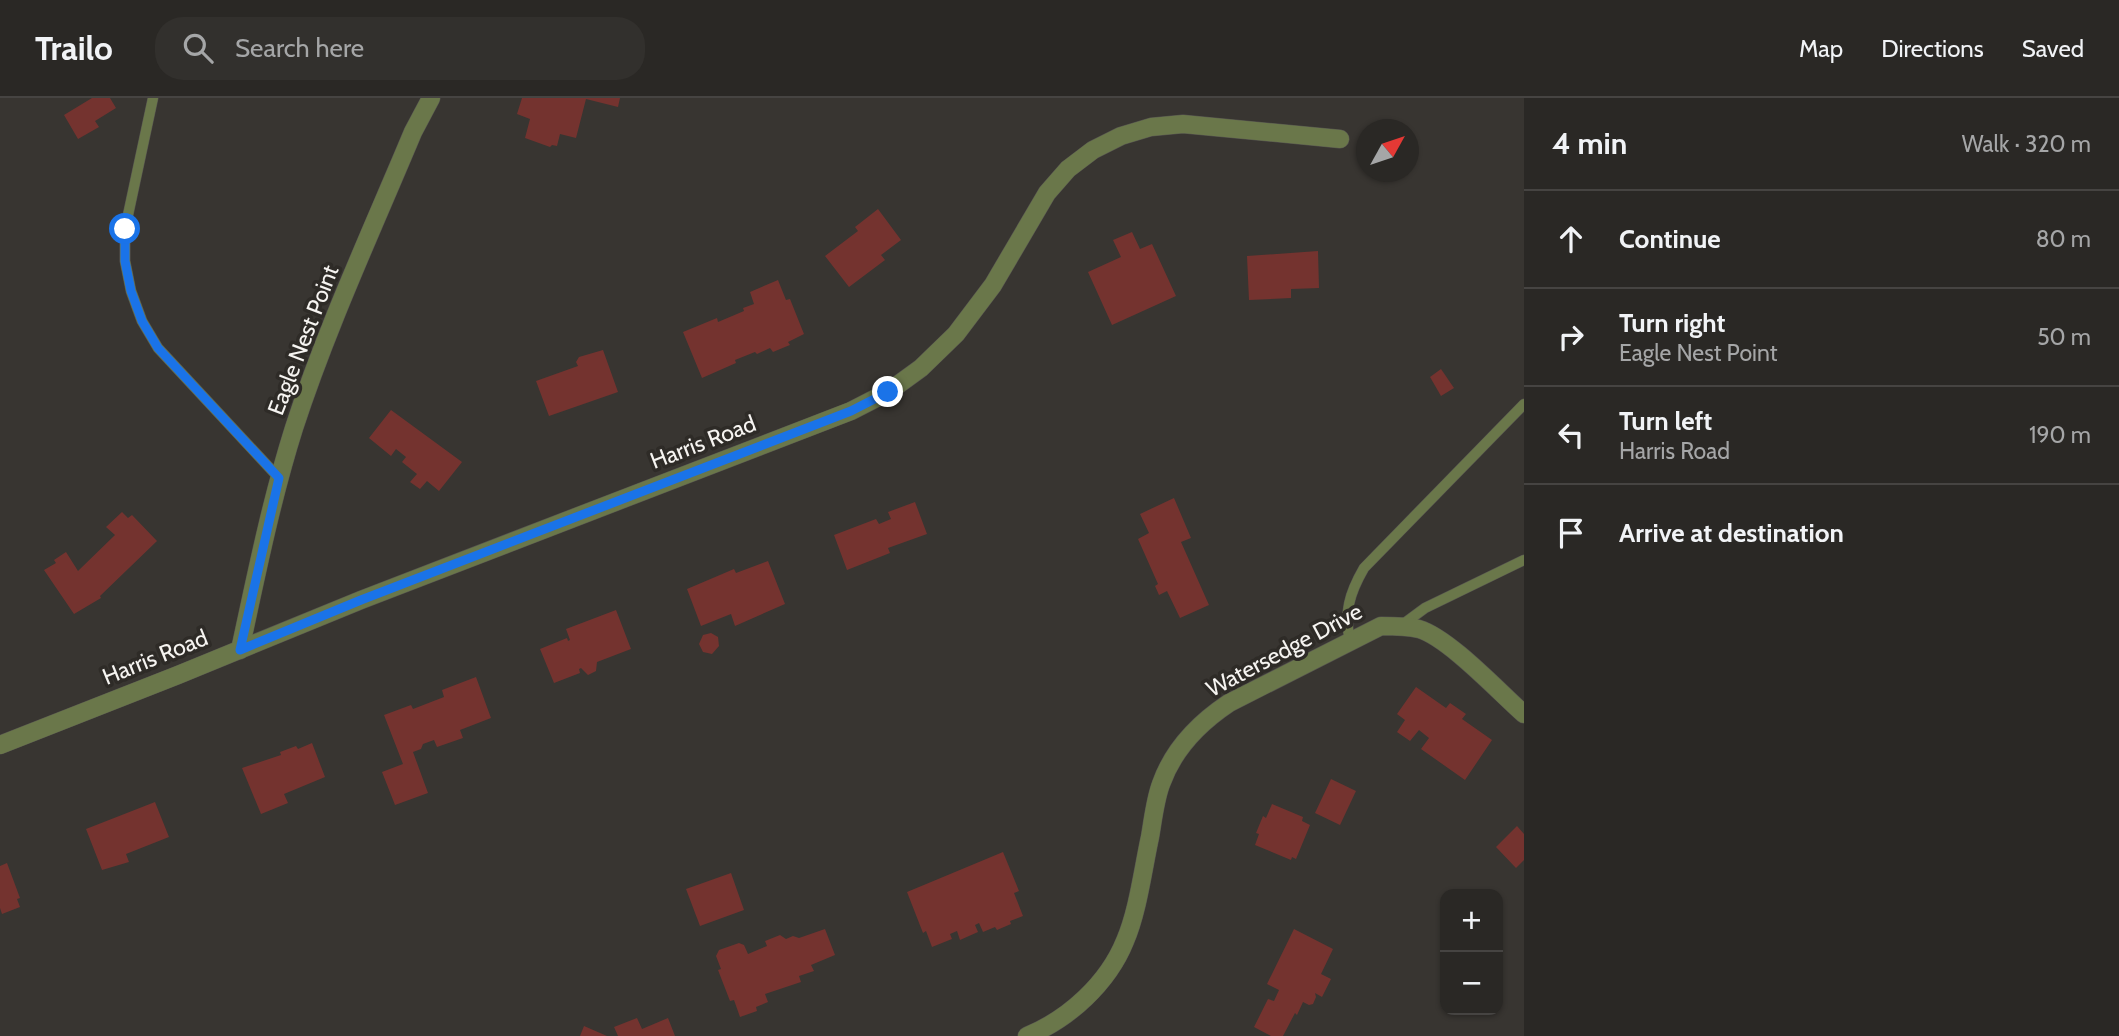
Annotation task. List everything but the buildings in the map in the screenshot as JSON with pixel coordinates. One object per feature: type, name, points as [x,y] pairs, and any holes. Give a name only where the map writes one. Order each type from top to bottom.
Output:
[{"type":"street","name":"Eagle Nest Point","points":[[240,650],[279,478],[318,361],[413,132],[431,98]]},
{"type":"street","name":"Harris Road","points":[[0,744],[374,595],[851,411],[888,392],[921,368],[956,334],[993,285],[1047,192],[1068,169],[1093,150],[1121,136],[1151,127],[1183,124],[1340,139]]},
{"type":"street","name":"Watersedge Drive","points":[[1027,1036],[1064,1016],[1089,995],[1110,969],[1126,941],[1138,897],[1160,785],[1173,758],[1191,734],[1229,703],[1381,626],[1401,626],[1421,630],[1441,640],[1524,714]]},
{"type":"lane","points":[[153,98],[125,229],[125,261],[131,291],[142,321],[158,348],[279,478]]},
{"type":"lane","points":[[1350,642],[1348,608],[1353,587],[1364,568],[1524,404]]},
{"type":"lane","points":[[1401,626],[1425,608],[1524,560]]},
{"type":"route","points":[[125,229],[125,261],[131,291],[142,321],[158,348],[279,478],[240,650],[361,600],[851,411],[888,392]]}]
